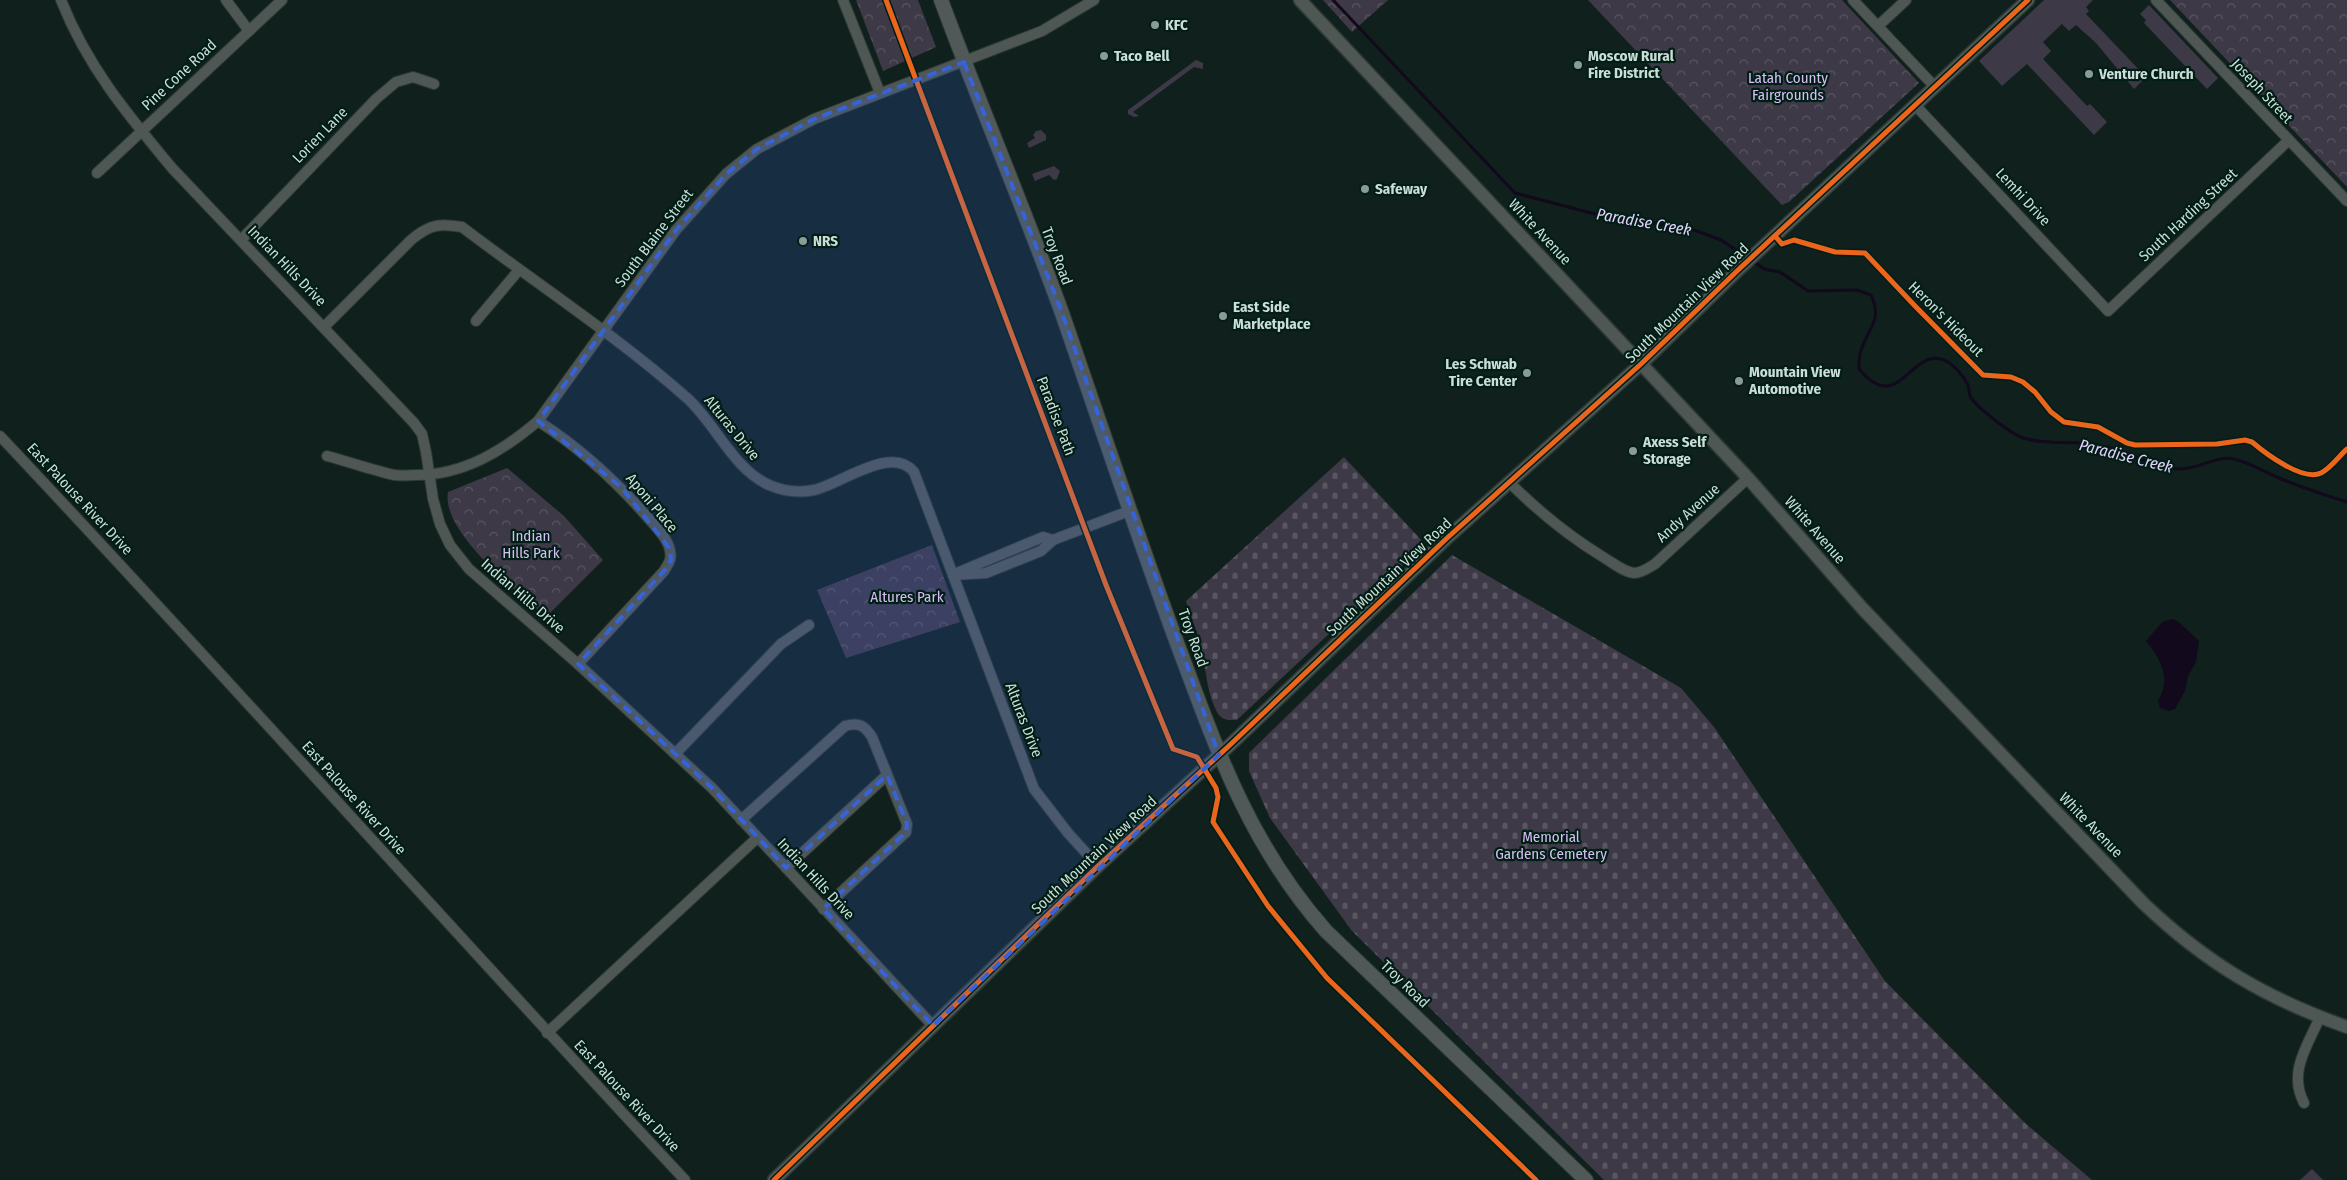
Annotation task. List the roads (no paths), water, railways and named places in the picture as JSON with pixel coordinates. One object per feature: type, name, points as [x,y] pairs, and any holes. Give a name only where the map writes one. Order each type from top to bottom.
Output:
[{"type":"main road","name":"Troy Road","points":[[941,0],[1061,310],[1129,512],[1218,755],[1258,838],[1279,871],[1326,931],[1586,1180]]},
{"type":"street","name":"Indian Hills Drive","points":[[61,0],[89,61],[121,107],[172,168],[324,327],[414,423],[422,434],[433,499],[440,524],[450,545],[469,569],[578,664],[712,788],[933,1026]]},
{"type":"street","points":[[226,0],[249,31]]},
{"type":"street","name":"Pine Cone Road","points":[[97,173],[282,0]]},
{"type":"street","points":[[843,0],[880,93]]},
{"type":"street","name":"South Blaine Street","points":[[327,456],[396,475],[430,475],[459,469],[486,458],[513,442],[538,421],[676,230],[726,174],[758,149],[806,123],[1042,31],[1094,0]]},
{"type":"street","name":"White Avenue","points":[[1300,0],[1748,478],[1862,608],[2150,910],[2196,950],[2222,968],[2280,1001],[2347,1027]]},
{"type":"street","points":[[1854,0],[1935,87]]},
{"type":"street","points":[[1878,26],[1906,0]]},
{"type":"street","name":"South Mountain View Road","points":[[774,1180],[1098,866],[1446,539],[1640,364],[2028,0]]},
{"type":"street","name":"Joseph Street","points":[[2156,0],[2347,201]]},
{"type":"street","name":"Lorien Lane","points":[[241,240],[376,99],[396,82],[413,77],[434,84]]},
{"type":"street","name":"Lemhi Drive","points":[[1915,105],[2108,311]]},
{"type":"street","name":"South Harding Street","points":[[2108,311],[2289,140]]},
{"type":"street","name":"Alturas Drive","points":[[324,327],[411,240],[426,228],[444,224],[462,227],[666,380],[690,401],[750,474],[770,486],[793,492],[813,490],[878,464],[895,461],[909,466],[914,472],[1034,789],[1047,808],[1098,866]]},
{"type":"street","points":[[476,321],[519,270]]},
{"type":"street","name":"Aponi Place","points":[[538,421],[621,487],[662,535],[670,549],[671,560],[664,572],[578,664]]},
{"type":"street","name":"East Palouse River Drive","points":[[0,436],[106,548],[547,1033],[686,1180]]},
{"type":"street","name":"Andy Avenue","points":[[1509,482],[1549,521],[1586,546],[1633,573],[1643,572],[1648,568],[1748,478]]},
{"type":"street","points":[[953,575],[1043,538],[1053,540],[1129,512]]},
{"type":"street","points":[[675,754],[781,644],[809,626]]},
{"type":"street","points":[[741,820],[845,726],[855,723],[864,726],[872,737],[907,824],[906,832],[823,909]]},
{"type":"street","points":[[786,868],[887,774]]},
{"type":"street","points":[[547,1033],[758,838]]},
{"type":"street","points":[[2304,1103],[2298,1089],[2298,1070],[2320,1017]]},
{"type":"waterway","name":"Paradise Creek","points":[[1333,0],[1515,193],[1595,214],[1694,230],[1721,240],[1747,257]]},
{"type":"waterway","name":"Paradise Creek","points":[[1753,261],[1764,269],[1780,272],[1808,291],[1857,290],[1871,295],[1875,304],[1875,319],[1860,354],[1859,369],[1873,382],[1885,386],[1896,383],[1924,361],[1935,358],[1948,362],[1956,369],[1968,385],[1970,396],[1974,401],[2003,426],[2018,436],[2049,442],[2092,444],[2172,469],[2186,469],[2220,459],[2234,459],[2296,485],[2347,502]]},
{"type":"place","name":"KFC","points":[[1155,25]]},
{"type":"place","name":"Taco Bell","points":[[1104,56]]},
{"type":"place","name":"Moscow Rural Fire District","points":[[1578,65]]},
{"type":"place","name":"Venture Church","points":[[2089,74]]},
{"type":"place","name":"Safeway","points":[[1365,189]]},
{"type":"place","name":"NRS","points":[[803,241]]},
{"type":"place","name":"East Side Marketplace","points":[[1223,316]]},
{"type":"place","name":"Les Schwab Tire Center","points":[[1527,373]]},
{"type":"place","name":"Mountain View Automotive","points":[[1739,381]]},
{"type":"place","name":"Axess Self Storage","points":[[1633,451]]},
{"type":"park label","name":"Latah County Fairgrounds","points":[[1788,86]]},
{"type":"park label","name":"Indian Hills Park","points":[[531,544]]},
{"type":"park label","name":"Altures Park","points":[[907,597]]},
{"type":"park label","name":"Memorial Gardens Cemetery","points":[[1551,846]]}]
